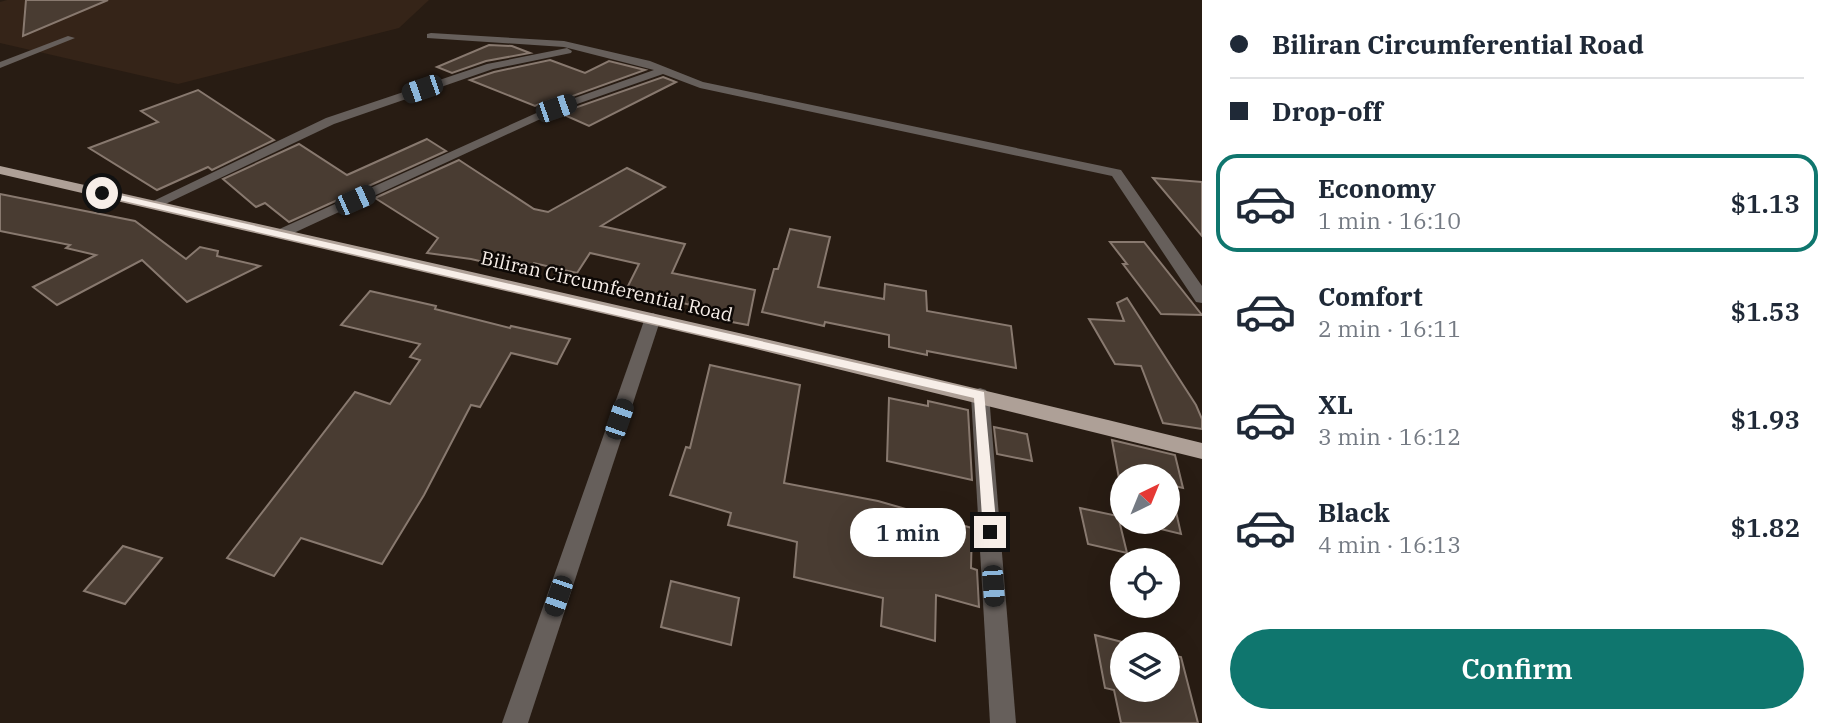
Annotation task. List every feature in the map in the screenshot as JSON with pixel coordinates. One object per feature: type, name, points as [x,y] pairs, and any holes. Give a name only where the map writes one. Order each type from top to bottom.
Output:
[{"type":"main road","name":"Biliran Circumferential Road","points":[[0,170],[653,318],[980,395],[1202,451]]},
{"type":"street","points":[[431,36],[564,44],[646,62],[700,85],[1116,173],[1202,298]]},
{"type":"street","points":[[152,205],[330,121],[491,66],[583,48]]},
{"type":"street","points":[[280,234],[556,108],[664,70]]},
{"type":"street","points":[[515,723],[653,318]]},
{"type":"street","points":[[980,395],[1003,723]]},
{"type":"lane","points":[[0,65],[71,38]]},
{"type":"shaded area","points":[[429,0],[399,28],[178,84],[0,43],[0,2]]},
{"type":"building","points":[[26,0],[108,0],[23,36]]},
{"type":"building","points":[[489,45],[512,46],[530,53],[486,61],[452,73],[437,67]]},
{"type":"building","points":[[550,60],[585,73],[609,61],[645,70],[545,106],[535,106],[470,80]]},
{"type":"building","points":[[663,77],[676,82],[589,126],[560,113]]},
{"type":"building","points":[[198,90],[274,140],[212,170],[208,167],[157,190],[89,148],[158,122],[141,111]]},
{"type":"building","points":[[427,139],[446,151],[289,222],[265,203],[256,207],[223,179],[299,144],[347,175]]},
{"type":"building","points":[[459,160],[534,209],[548,212],[627,168],[665,187],[601,226],[685,244],[672,273],[755,290],[748,325],[716,319],[718,315],[710,313],[711,310],[654,296],[652,300],[624,294],[639,264],[590,253],[577,273],[534,263],[527,272],[471,259],[427,253],[438,238],[375,198]]},
{"type":"building","points":[[1153,178],[1202,182],[1202,236]]},
{"type":"building","points":[[0,194],[135,221],[186,259],[200,247],[218,251],[217,256],[260,266],[187,302],[142,260],[57,305],[33,287],[96,255],[66,248],[70,245],[0,231]]},
{"type":"building","points":[[790,229],[830,237],[818,287],[884,299],[885,284],[926,291],[927,311],[1011,326],[1016,368],[927,351],[927,355],[889,347],[889,335],[825,322],[824,326],[762,312],[774,269],[778,269]]},
{"type":"building","points":[[1110,242],[1144,242],[1202,315],[1161,314],[1123,264],[1127,264]]},
{"type":"building","points":[[370,291],[436,306],[435,309],[510,328],[511,326],[570,339],[557,364],[511,353],[480,407],[471,405],[424,495],[382,564],[301,538],[274,576],[227,558],[355,392],[390,404],[420,360],[410,357],[420,344],[341,325]]},
{"type":"building","points":[[1127,298],[1196,405],[1202,419],[1202,429],[1163,423],[1141,366],[1115,364],[1089,319],[1124,321],[1117,303]]},
{"type":"building","points":[[710,365],[800,385],[784,483],[878,501],[972,528],[971,568],[977,570],[979,607],[936,595],[935,641],[881,626],[883,598],[794,577],[797,542],[728,525],[731,513],[670,495],[686,447],[690,448]]},
{"type":"building","points":[[889,398],[928,406],[928,401],[968,410],[972,480],[887,461]]},
{"type":"building","points":[[994,427],[1027,434],[1032,461],[997,454]]},
{"type":"building","points":[[1112,440],[1175,455],[1177,464],[1116,464]]},
{"type":"building","points":[[1080,508],[1110,514],[1110,534],[1122,534],[1126,548],[1110,549],[1088,544]]},
{"type":"building","points":[[123,546],[162,558],[125,604],[84,591]]},
{"type":"building","points":[[671,581],[739,598],[731,645],[661,627]]},
{"type":"building","points":[[1095,635],[1110,639],[1110,689],[1105,688]]},
{"type":"building","points":[[1181,657],[1198,723],[1121,723],[1117,702],[1180,702]]},
{"type":"route","points":[[102,193],[980,395],[990,532]]}]
